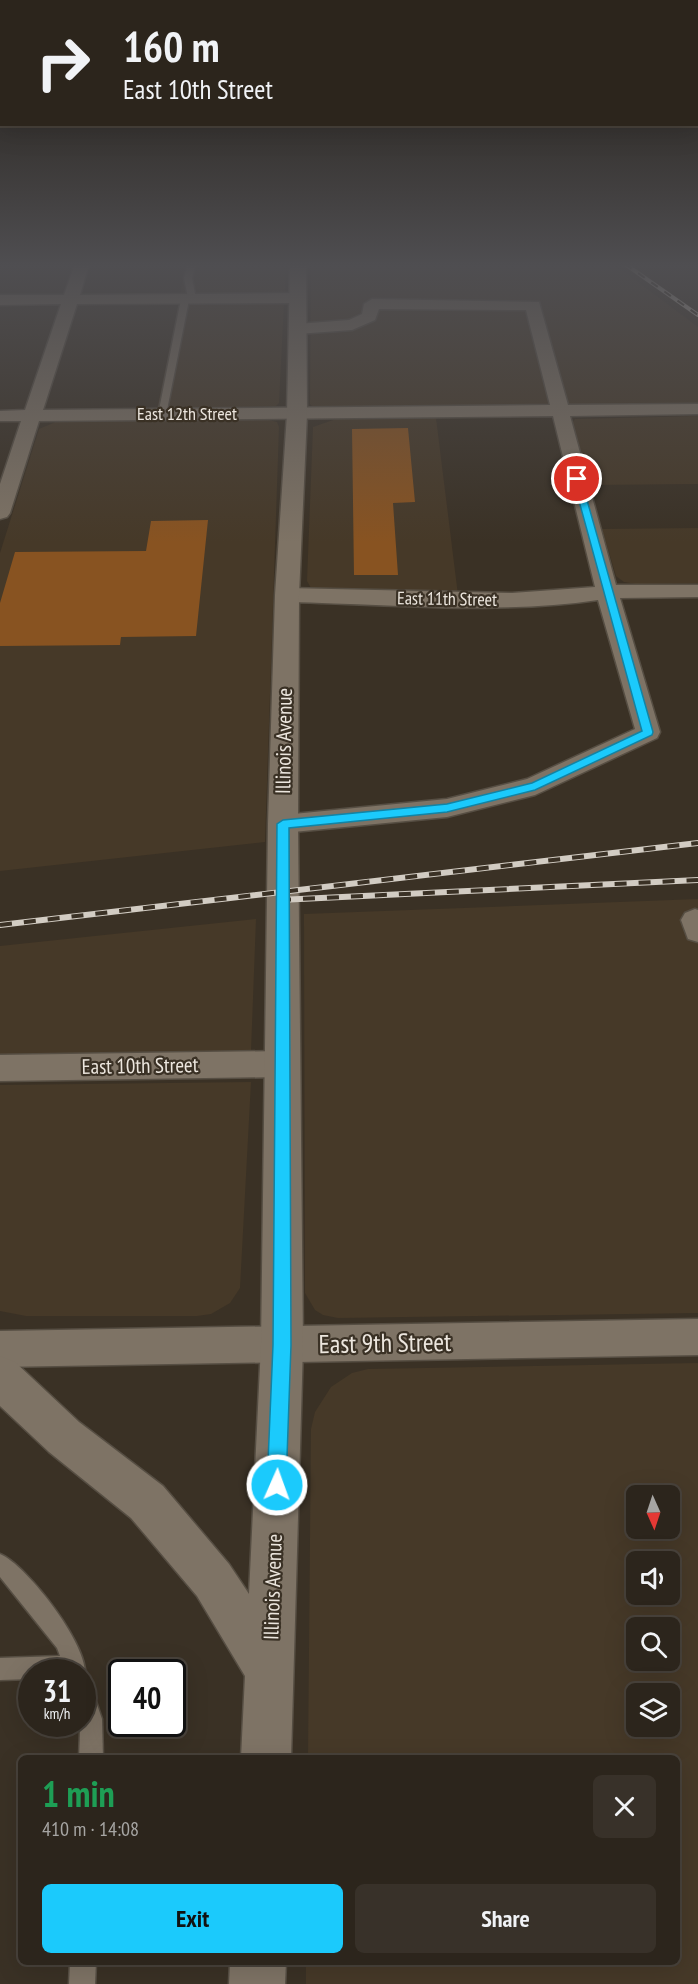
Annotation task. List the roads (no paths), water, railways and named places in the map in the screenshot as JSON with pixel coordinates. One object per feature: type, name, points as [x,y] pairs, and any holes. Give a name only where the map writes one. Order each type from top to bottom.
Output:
[{"type":"street","points":[[0,513],[51,357]]},
{"type":"street","name":"Illinois Avenue","points":[[266,1755],[282,1345],[283,824],[287,595],[297,414],[297,357]]},
{"type":"street","points":[[283,824],[447,808],[524,789],[591,761],[648,732],[607,592],[546,357]]},
{"type":"street","name":"East 12th Street","points":[[0,416],[698,410]]},
{"type":"street","name":"East 11th Street","points":[[287,595],[512,600],[566,598],[607,592],[698,591]]},
{"type":"street","name":"East 10th Street","points":[[0,1068],[281,1064]]},
{"type":"street","name":"East 9th Street","points":[[0,1349],[698,1337]]},
{"type":"street","points":[[0,1377],[64,1437],[147,1502],[213,1580],[270,1672]]},
{"type":"street","points":[[257,1984],[258,1965]]},
{"type":"lane","points":[[162,415],[175,357]]},
{"type":"lane","points":[[0,1564],[11,1572],[66,1642],[71,1659]]},
{"type":"lane","points":[[0,1669],[18,1669]]},
{"type":"lane","points":[[91,1737],[91,1755]]},
{"type":"lane","points":[[81,1984],[83,1965]]},
{"type":"railway","points":[[0,925],[698,843]]},
{"type":"railway","points":[[279,900],[698,880]]}]
